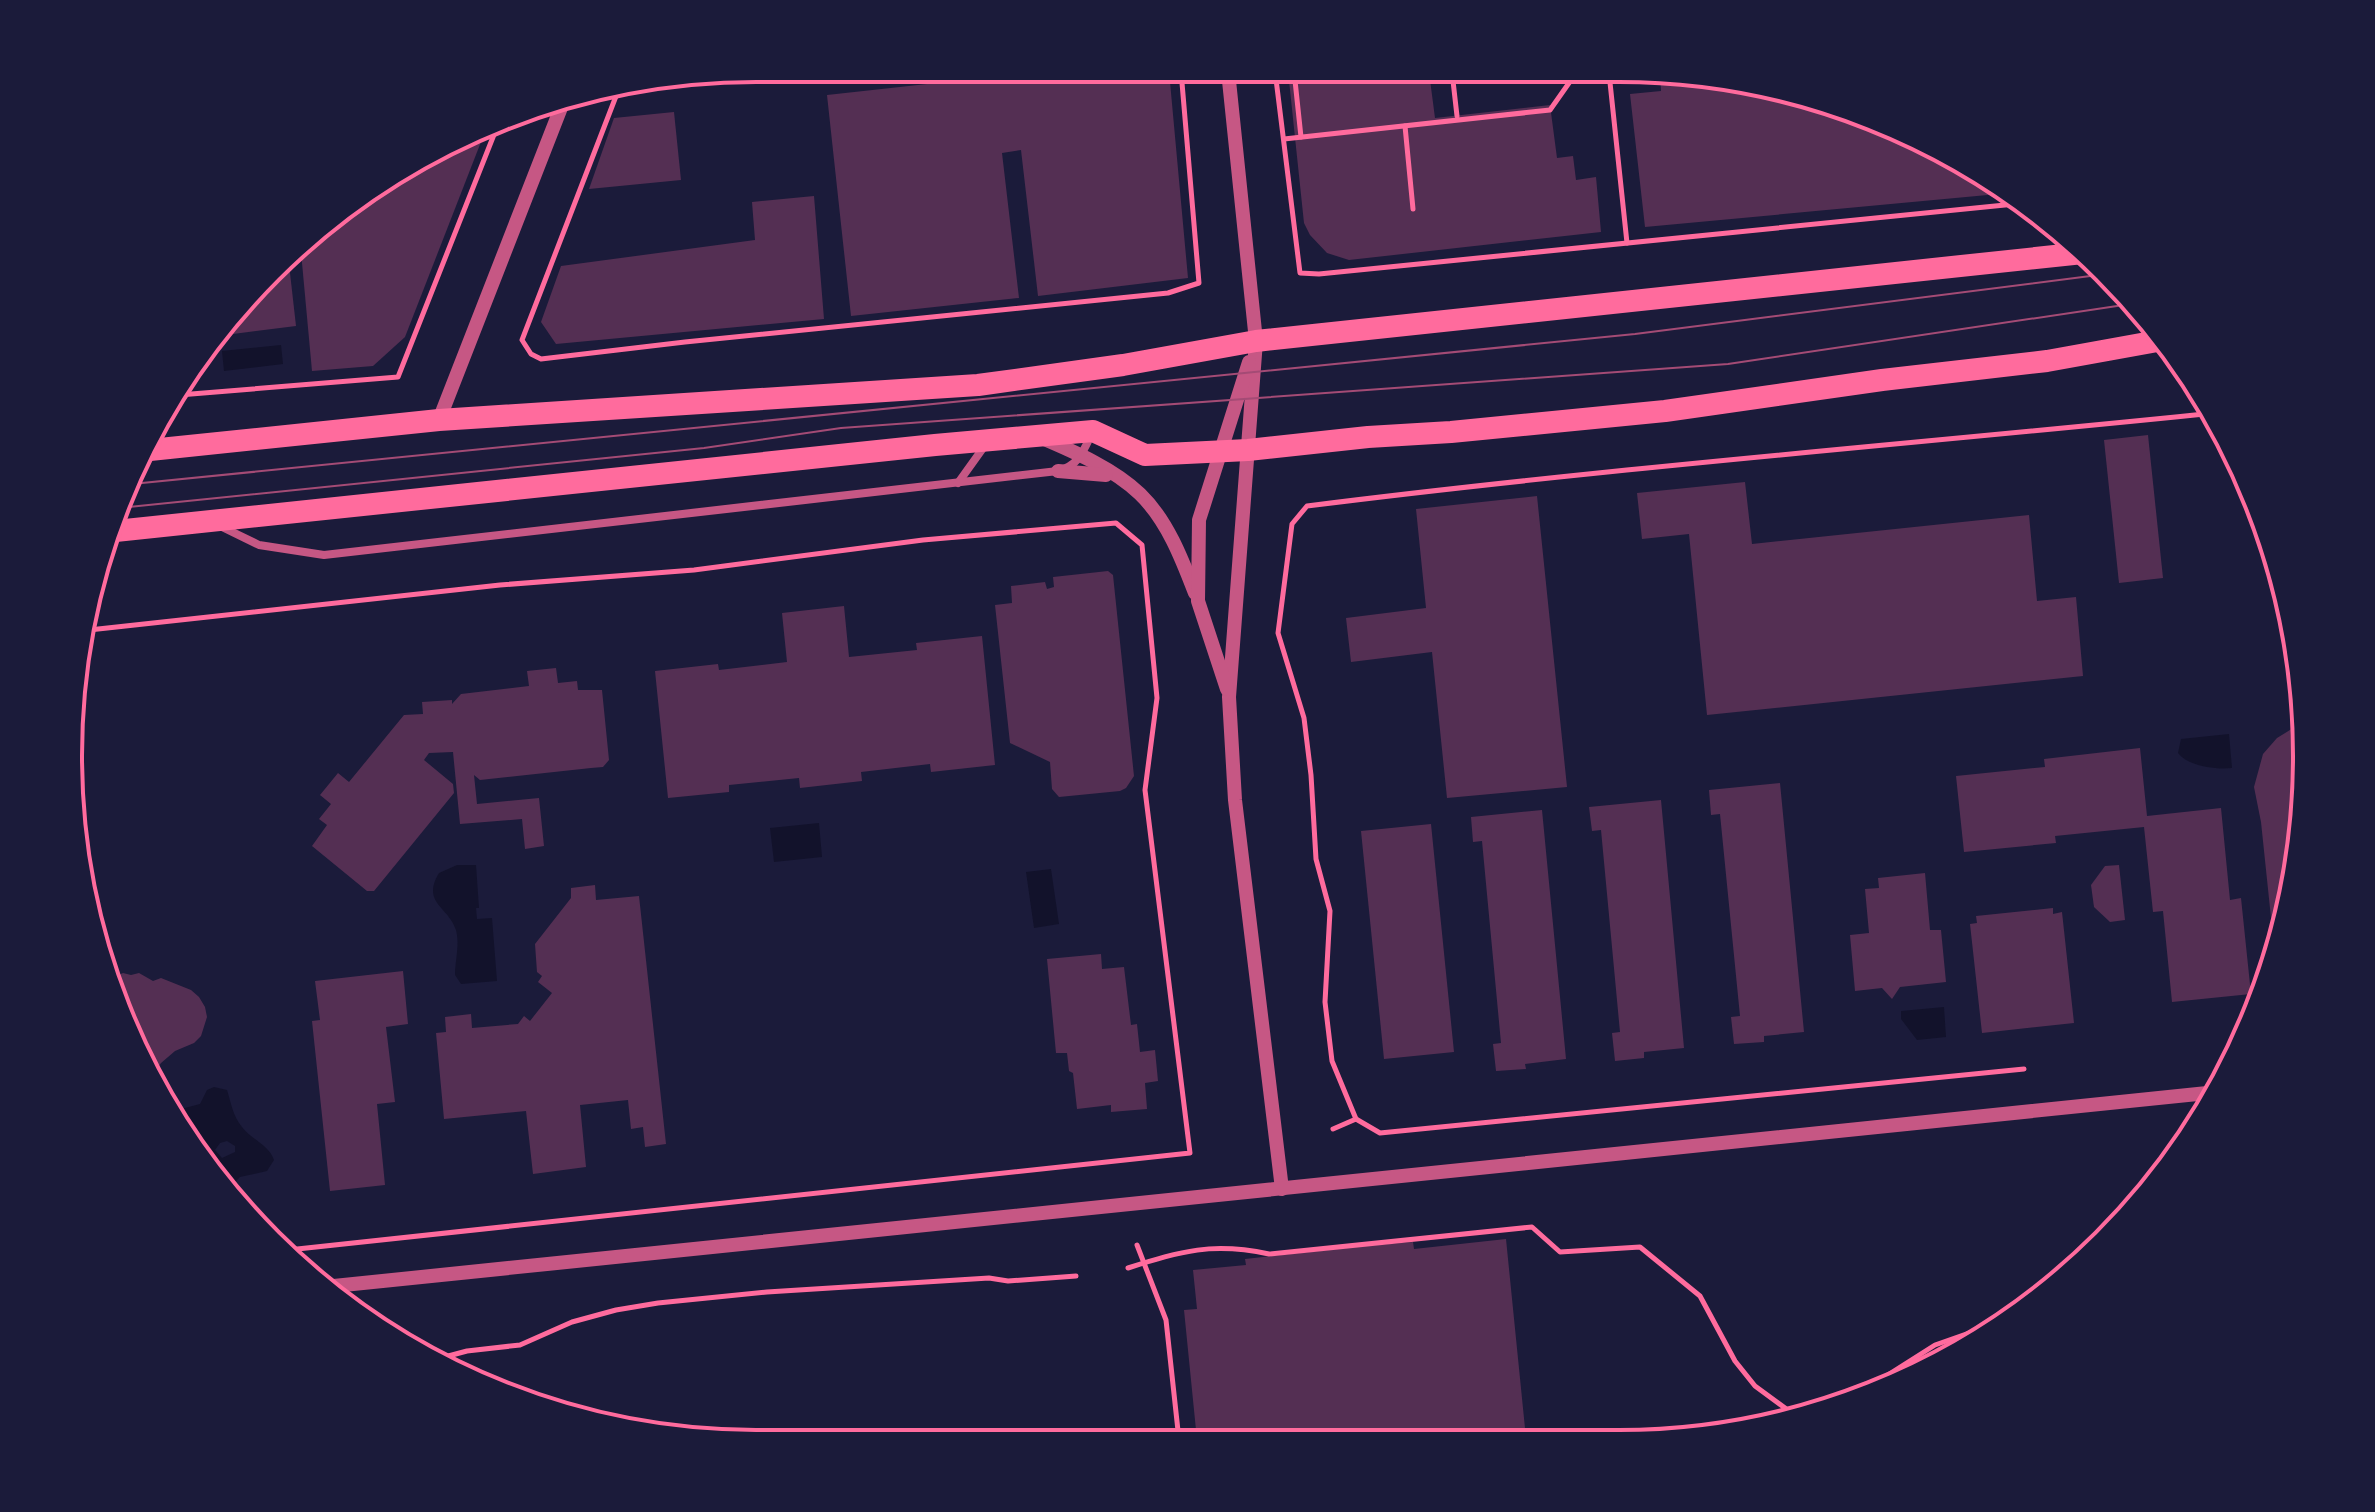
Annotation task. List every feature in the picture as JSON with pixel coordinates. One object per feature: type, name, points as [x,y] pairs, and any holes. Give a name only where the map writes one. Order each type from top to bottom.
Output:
[{"type":"highway","points":[[156,449],[439,420],[978,385],[1123,365],[1256,341],[2069,254]]},
{"type":"highway","points":[[121,530],[1093,431],[1145,455],[1248,450],[1665,411],[1882,380],[2047,361],[2151,342]]},
{"type":"street","points":[[1229,82],[1256,341],[1229,697],[1235,800],[1282,1189]]},
{"type":"street","points":[[439,420],[559,112]]},
{"type":"street","points":[[1198,601],[1199,520],[1256,341]]},
{"type":"street","points":[[1058,471],[1072,466],[1081,456],[1093,431]]},
{"type":"street","points":[[1037,436],[1081,456],[1114,476],[1140,494],[1154,511],[1173,541],[1198,601],[1229,697]]},
{"type":"street","points":[[958,483],[988,440]]},
{"type":"street","points":[[210,521],[259,545],[324,555],[1058,471],[1114,476]]},
{"type":"street","points":[[339,1285],[2203,1093]]},
{"type":"path","points":[[616,97],[522,340],[531,354],[541,359],[1168,293],[1199,283],[1182,82]]},
{"type":"path","points":[[1276,82],[1300,273],[1319,274],[2006,205]]},
{"type":"path","points":[[1295,82],[1301,137]]},
{"type":"path","points":[[1453,82],[1457,116]]},
{"type":"path","points":[[1284,139],[1550,110],[1570,82]]},
{"type":"path","points":[[1610,82],[1627,244]]},
{"type":"path","points":[[1405,126],[1413,209]]},
{"type":"path","points":[[188,394],[398,377],[494,135]]},
{"type":"path","points":[[2024,1069],[1380,1133],[1356,1119],[1332,1061],[1325,1002],[1330,911],[1316,859],[1304,718],[1278,633],[1292,524],[1307,506],[1502,481],[2200,414]]},
{"type":"path","points":[[94,629],[500,585],[694,570],[907,542],[1055,527],[1116,523],[1142,545],[1157,698],[1145,790],[1190,1153],[297,1249]]},
{"type":"path","points":[[1333,1129],[1356,1119]]},
{"type":"path","points":[[1128,1268],[1190,1249],[1237,1247],[1269,1254],[1532,1227],[1560,1252],[1640,1247],[1700,1296],[1735,1361],[1755,1386],[1786,1409]]},
{"type":"path","points":[[1137,1245],[1166,1320],[1178,1430]]},
{"type":"path","points":[[450,1356],[520,1345],[572,1322],[658,1303],[767,1292],[989,1278],[1008,1281],[1076,1276]]},
{"type":"path","points":[[1894,1371],[1935,1345],[1964,1335]]},
{"type":"shaded area","points":[[281,345],[283,364],[224,371],[222,351]]},
{"type":"shaded area","points":[[2229,734],[2232,768],[2203,766],[2188,761],[2178,753],[2181,739]]},
{"type":"shaded area","points":[[819,823],[822,857],[774,862],[770,828]]},
{"type":"shaded area","points":[[457,865],[476,865],[477,919],[492,918],[497,981],[461,984],[455,975],[456,930],[433,891],[439,873]]},
{"type":"shaded area","points":[[1051,869],[1059,924],[1034,928],[1026,872]]},
{"type":"shaded area","points":[[1944,1007],[1946,1037],[1917,1040],[1901,1019],[1901,1011]]},
{"type":"shaded area","points":[[214,1087],[227,1090],[239,1123],[272,1155],[274,1160],[267,1171],[240,1177],[235,1182],[182,1109],[200,1104],[207,1090]],"holes":[[[227,1141],[235,1146],[235,1152],[222,1158],[215,1150],[220,1143]]]},
{"type":"building","points":[[945,82],[1170,82],[1188,278],[1038,296],[1021,150],[1002,153],[1019,298],[851,316],[827,95]]},
{"type":"building","points":[[1289,82],[1430,82],[1435,118],[1550,105],[1557,158],[1573,156],[1576,180],[1596,177],[1601,232],[1349,260],[1327,253],[1310,235],[1304,223]]},
{"type":"building","points":[[1661,83],[1707,88],[1793,105],[1836,118],[1917,152],[1991,195],[1645,227],[1630,94],[1661,91]]},
{"type":"building","points":[[674,112],[681,180],[589,189],[614,118]]},
{"type":"building","points":[[481,141],[405,337],[373,366],[312,371],[302,258],[382,196],[419,172]]},
{"type":"building","points":[[814,196],[824,319],[556,344],[541,322],[561,266],[755,240],[752,202]]},
{"type":"building","points":[[290,269],[296,326],[231,334]]},
{"type":"building","points":[[2148,435],[2163,578],[2119,583],[2104,440]]},
{"type":"building","points":[[1745,482],[1752,544],[2029,515],[2037,601],[2076,597],[2083,676],[1707,715],[1689,534],[1642,539],[1637,493]]},
{"type":"building","points":[[1537,496],[1567,787],[1447,798],[1432,652],[1351,662],[1346,618],[1426,608],[1416,509]]},
{"type":"building","points":[[1108,571],[1113,575],[1134,776],[1120,791],[1059,797],[1052,789],[1050,762],[1010,743],[995,605],[1012,603],[1011,586],[1045,582],[1047,589],[1054,587],[1053,577]]},
{"type":"building","points":[[844,606],[849,657],[917,650],[916,643],[982,636],[995,765],[931,772],[930,764],[861,772],[862,781],[800,788],[799,778],[729,785],[729,792],[668,798],[655,671],[718,664],[719,670],[787,662],[782,613]]},
{"type":"building","points":[[556,668],[558,683],[577,681],[578,690],[602,690],[609,760],[603,767],[480,780],[474,775],[477,804],[539,798],[544,846],[525,849],[522,819],[460,824],[453,752],[429,753],[424,760],[453,784],[454,793],[374,891],[367,891],[312,846],[327,825],[319,819],[331,804],[320,795],[338,773],[349,782],[404,715],[423,714],[422,702],[452,700],[452,704],[461,694],[529,686],[527,671]]},
{"type":"building","points":[[2292,728],[2292,800],[2272,923],[2261,822],[2254,787],[2263,754],[2277,738]]},
{"type":"building","points":[[2140,748],[2147,816],[2221,808],[2230,900],[2241,898],[2249,994],[2172,1002],[2163,911],[2153,912],[2144,827],[2055,836],[2056,843],[1964,852],[1956,776],[2045,767],[2044,759]]},
{"type":"building","points":[[1780,783],[1804,1032],[1764,1036],[1764,1042],[1734,1044],[1731,1017],[1740,1016],[1720,814],[1711,815],[1709,790]]},
{"type":"building","points":[[1661,800],[1684,1048],[1644,1052],[1644,1058],[1615,1061],[1612,1033],[1620,1032],[1601,830],[1592,831],[1589,807]]},
{"type":"building","points":[[1542,810],[1566,1059],[1525,1064],[1526,1069],[1496,1071],[1493,1044],[1501,1043],[1482,841],[1473,842],[1471,817]]},
{"type":"building","points":[[1431,824],[1454,1052],[1384,1059],[1361,831]]},
{"type":"building","points":[[2119,865],[2125,920],[2110,922],[2094,907],[2091,885],[2105,866]]},
{"type":"building","points":[[1925,873],[1930,930],[1941,930],[1946,982],[1900,987],[1892,999],[1882,988],[1855,991],[1850,935],[1869,933],[1865,889],[1879,888],[1878,878]]},
{"type":"building","points":[[595,885],[596,900],[639,896],[666,1144],[645,1147],[643,1127],[631,1129],[628,1100],[580,1105],[586,1167],[533,1174],[526,1111],[444,1119],[436,1033],[446,1032],[445,1017],[471,1014],[472,1028],[518,1024],[524,1016],[530,1021],[552,993],[538,982],[542,976],[537,972],[535,944],[571,898],[571,888]]},
{"type":"building","points":[[2053,908],[2053,914],[2062,912],[2074,1023],[1982,1033],[1970,924],[1977,923],[1976,916]]},
{"type":"building","points":[[1101,954],[1102,969],[1124,967],[1131,1025],[1137,1024],[1140,1052],[1155,1050],[1158,1081],[1145,1083],[1147,1109],[1111,1112],[1111,1105],[1077,1109],[1067,1053],[1056,1053],[1047,959]]},
{"type":"building","points":[[403,971],[408,1024],[386,1027],[395,1102],[377,1104],[385,1185],[330,1191],[312,1021],[320,1020],[315,981]]},
{"type":"building","points":[[139,973],[153,981],[161,978],[191,990],[205,1007],[207,1017],[201,1036],[194,1043],[175,1051],[158,1067],[133,1014],[119,975]]},
{"type":"building","points":[[1506,1239],[1525,1430],[1196,1430],[1184,1310],[1197,1309],[1193,1270],[1246,1265],[1245,1259],[1365,1246],[1413,1242],[1414,1249]]},
{"type":"tram line","points":[[140,483],[1635,334],[2092,276]]},
{"type":"tram line","points":[[130,507],[704,448],[841,428],[1728,364],[2120,306]]}]
